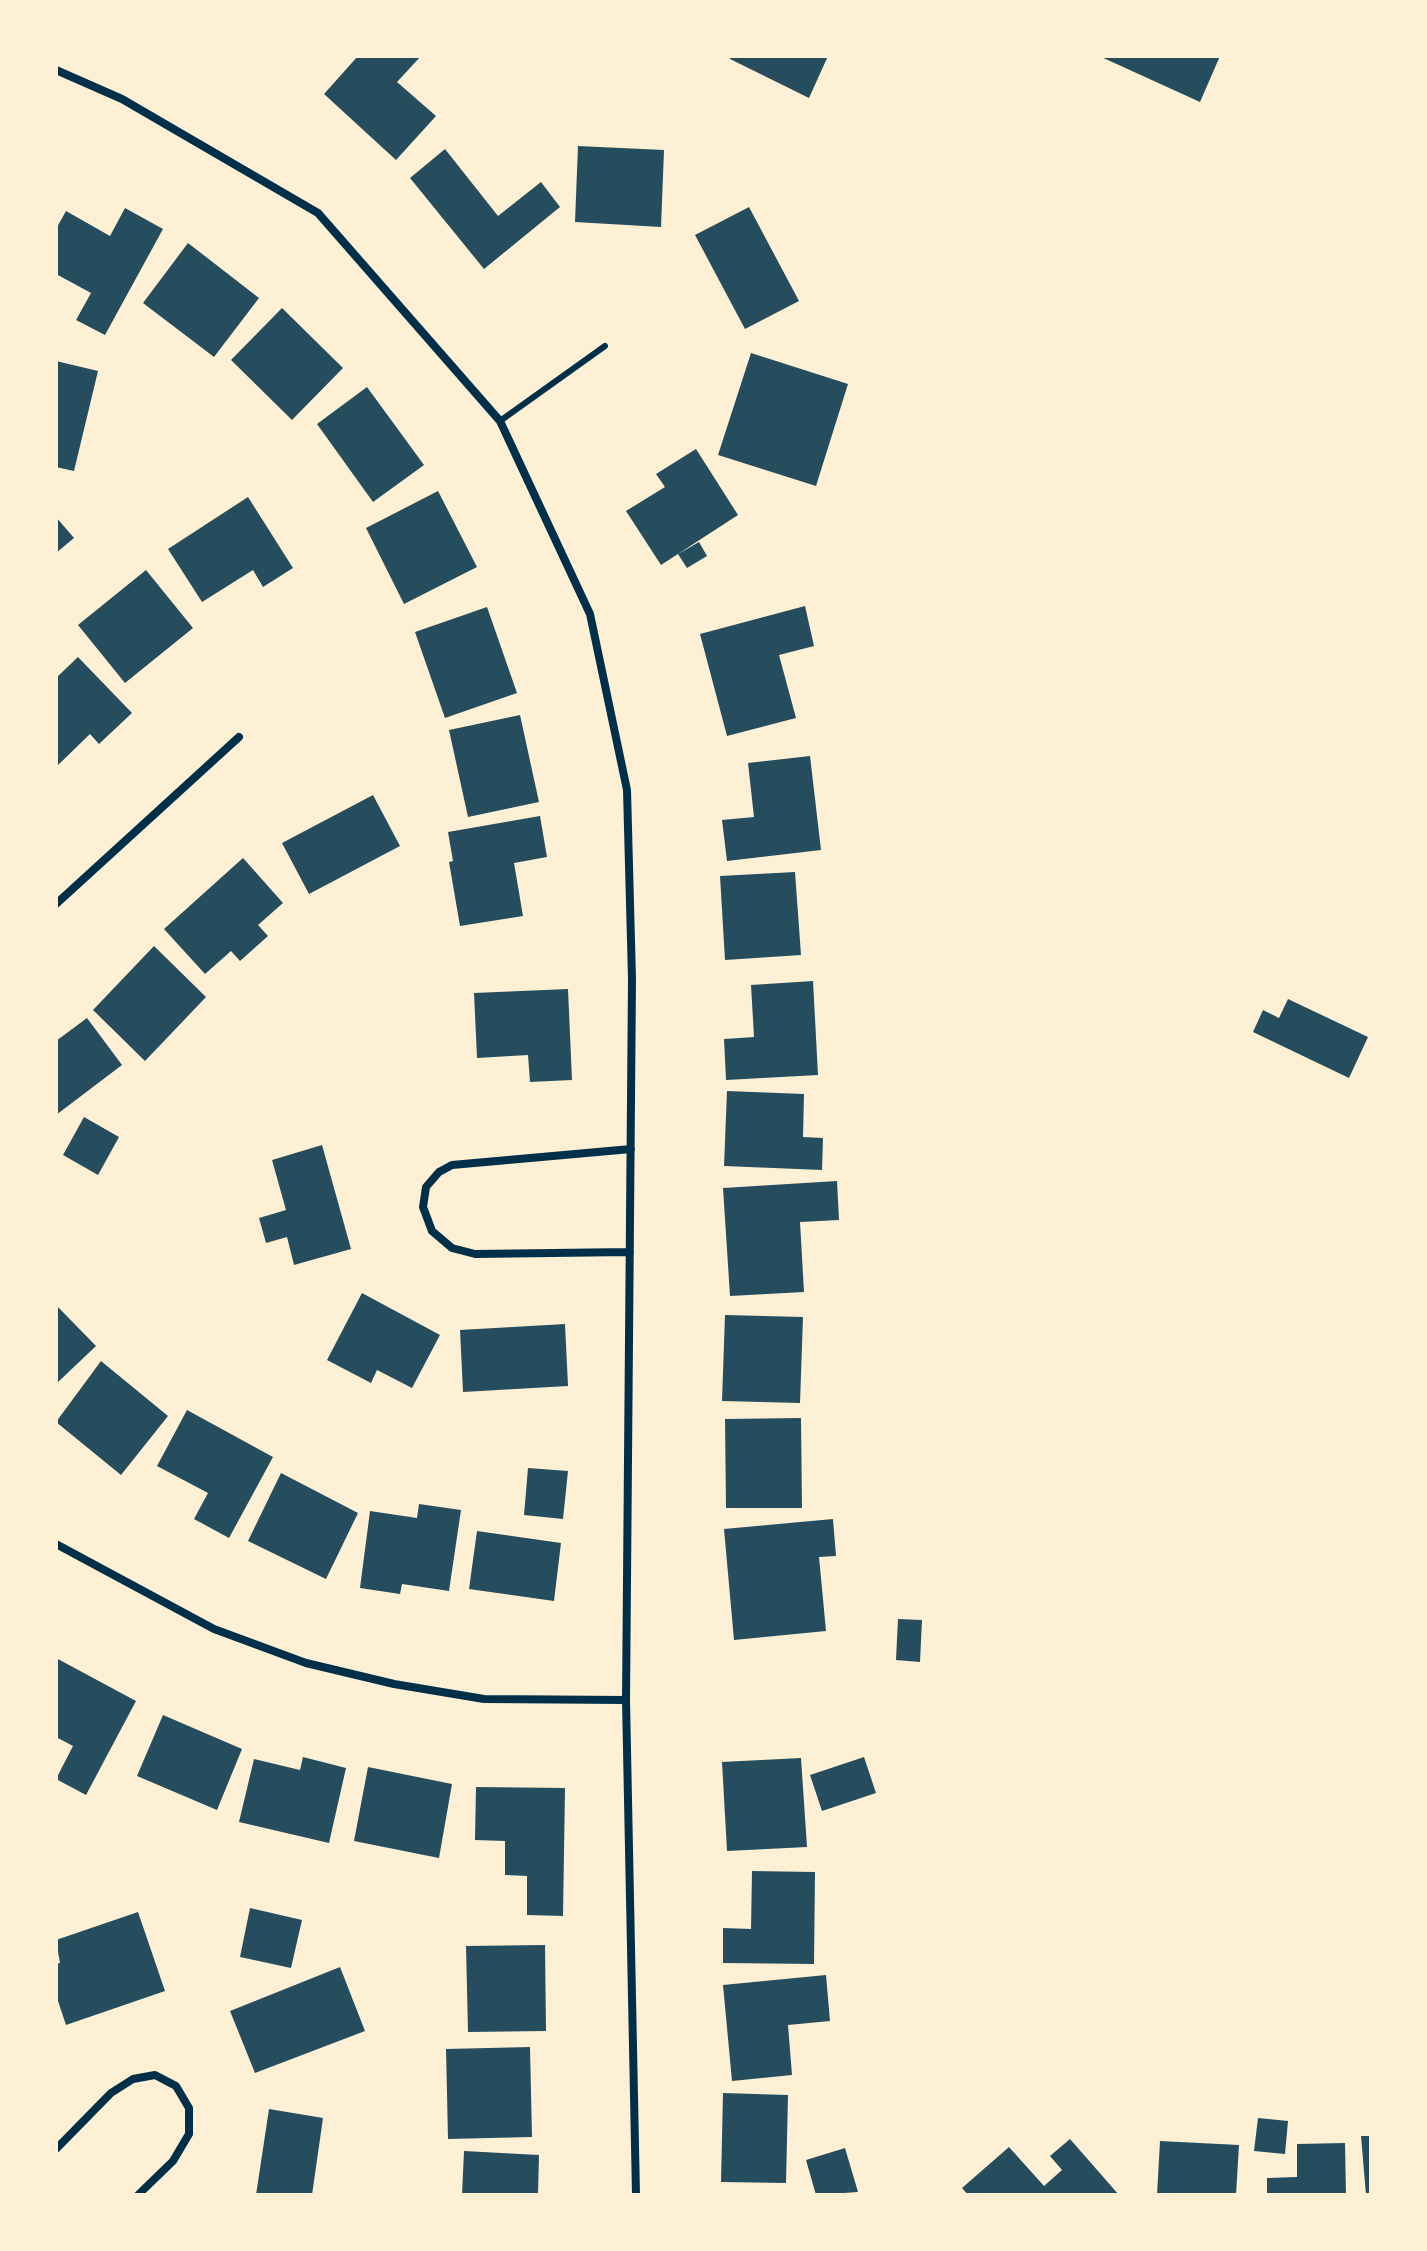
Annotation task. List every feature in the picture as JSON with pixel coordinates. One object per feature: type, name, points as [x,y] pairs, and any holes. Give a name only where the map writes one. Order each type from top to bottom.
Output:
[{"type":"street","points":[[56,70],[122,99],[318,213],[500,421],[590,614],[627,790],[632,979],[626,1700],[636,2195]]},
{"type":"street","points":[[56,904],[239,737]]},
{"type":"street","points":[[630,1252],[475,1254],[452,1248],[432,1231],[423,1207],[426,1187],[439,1172],[452,1165],[631,1149]]},
{"type":"street","points":[[57,1545],[214,1629],[306,1663],[394,1684],[484,1699],[626,1700]]},
{"type":"street","points":[[56,2149],[111,2093],[133,2079],[155,2075],[176,2086],[189,2108],[189,2134],[173,2161],[138,2195]]},
{"type":"lane","points":[[500,421],[605,346]]},
{"type":"building","points":[[358,56],[421,56],[397,82],[436,116],[396,160],[324,94]]},
{"type":"building","points":[[731,56],[828,56],[809,98],[730,59]]},
{"type":"building","points":[[1099,56],[1220,56],[1200,102]]},
{"type":"building","points":[[578,146],[664,150],[661,227],[575,222]]},
{"type":"building","points":[[445,149],[498,216],[541,182],[560,207],[484,269],[410,178]]},
{"type":"building","points":[[749,207],[799,301],[745,329],[695,235]]},
{"type":"building","points":[[125,208],[163,229],[105,335],[76,320],[91,293],[56,274],[56,229],[66,211],[110,236]]},
{"type":"building","points":[[188,243],[259,298],[214,357],[143,303]]},
{"type":"building","points":[[282,308],[343,368],[292,420],[231,360]]},
{"type":"building","points":[[751,353],[848,384],[816,486],[718,455]]},
{"type":"building","points":[[56,361],[98,371],[74,471],[56,467]]},
{"type":"building","points":[[367,387],[424,465],[373,502],[317,424]]},
{"type":"building","points":[[696,449],[738,515],[661,565],[626,511],[665,487],[656,474]]},
{"type":"building","points":[[438,491],[477,567],[404,604],[366,528]]},
{"type":"building","points":[[248,497],[293,568],[263,587],[253,570],[202,602],[168,549]]},
{"type":"building","points":[[56,517],[74,538],[56,553]]},
{"type":"building","points":[[699,542],[707,556],[687,568],[678,554]]},
{"type":"building","points":[[146,570],[193,628],[125,683],[78,625]]},
{"type":"building","points":[[805,606],[814,646],[779,655],[796,718],[727,736],[700,634]]},
{"type":"building","points":[[487,607],[517,693],[445,718],[415,632]]},
{"type":"building","points":[[78,657],[132,713],[99,744],[90,734],[56,767],[56,678]]},
{"type":"building","points":[[520,715],[539,802],[468,817],[449,730]]},
{"type":"building","points":[[810,756],[821,850],[727,861],[722,820],[754,817],[748,763]]},
{"type":"building","points":[[373,795],[400,846],[309,894],[282,843]]},
{"type":"building","points":[[540,816],[547,857],[514,863],[523,916],[460,926],[449,862],[453,861],[448,832]]},
{"type":"building","points":[[243,858],[283,903],[258,925],[268,936],[240,961],[231,951],[205,974],[164,929]]},
{"type":"building","points":[[795,872],[801,955],[725,960],[720,876]]},
{"type":"building","points":[[154,946],[206,997],[145,1061],[93,1010]]},
{"type":"building","points":[[813,981],[818,1075],[726,1080],[724,1039],[754,1037],[751,985]]},
{"type":"building","points":[[568,989],[572,1080],[530,1082],[528,1055],[477,1058],[474,993]]},
{"type":"building","points":[[1288,999],[1368,1037],[1349,1078],[1253,1032],[1263,1010],[1279,1018]]},
{"type":"building","points":[[87,1018],[122,1065],[56,1115],[56,1041]]},
{"type":"building","points":[[727,1091],[804,1094],[803,1137],[823,1138],[822,1170],[724,1166]]},
{"type":"building","points":[[84,1117],[119,1137],[98,1175],[63,1155]]},
{"type":"building","points":[[322,1145],[351,1249],[294,1265],[287,1237],[266,1243],[259,1218],[286,1210],[272,1160]]},
{"type":"building","points":[[837,1181],[839,1220],[800,1222],[804,1292],[730,1296],[723,1188]]},
{"type":"building","points":[[362,1293],[440,1335],[412,1388],[377,1370],[371,1383],[327,1360]]},
{"type":"building","points":[[56,1305],[96,1346],[56,1384]]},
{"type":"building","points":[[725,1315],[803,1317],[800,1403],[722,1401]]},
{"type":"building","points":[[565,1324],[568,1386],[463,1392],[460,1330]]},
{"type":"building","points":[[101,1361],[168,1416],[121,1475],[56,1422]]},
{"type":"building","points":[[187,1410],[273,1457],[229,1538],[194,1519],[208,1493],[157,1466]]},
{"type":"building","points":[[801,1418],[802,1508],[726,1508],[725,1419]]},
{"type":"building","points":[[528,1468],[568,1471],[563,1519],[524,1515]]},
{"type":"building","points":[[281,1473],[358,1513],[326,1579],[248,1541]]},
{"type":"building","points":[[419,1504],[461,1510],[449,1591],[402,1584],[400,1594],[360,1588],[370,1511],[417,1518]]},
{"type":"building","points":[[833,1519],[836,1556],[819,1557],[826,1631],[734,1640],[724,1529]]},
{"type":"building","points":[[477,1531],[561,1543],[554,1601],[469,1589]]},
{"type":"building","points":[[898,1619],[922,1620],[920,1662],[896,1660]]},
{"type":"building","points":[[56,1658],[136,1701],[86,1795],[56,1779],[73,1746],[56,1737]]},
{"type":"building","points":[[163,1715],[242,1749],[217,1810],[137,1776]]},
{"type":"building","points":[[303,1757],[346,1768],[329,1843],[239,1822],[254,1759],[300,1770]]},
{"type":"building","points":[[864,1757],[876,1793],[822,1811],[810,1775]]},
{"type":"building","points":[[801,1758],[807,1847],[727,1851],[722,1762]]},
{"type":"building","points":[[368,1767],[452,1784],[439,1858],[354,1841]]},
{"type":"building","points":[[476,1787],[565,1788],[563,1916],[527,1915],[527,1876],[505,1875],[505,1841],[475,1840]]},
{"type":"building","points":[[752,1871],[815,1872],[814,1964],[723,1963],[723,1928],[751,1929]]},
{"type":"building","points":[[250,1908],[302,1920],[291,1968],[240,1957]]},
{"type":"building","points":[[138,1912],[165,1991],[66,2025],[56,1995],[56,1964],[60,1963],[56,1940]]},
{"type":"building","points":[[545,1945],[546,2031],[468,2032],[466,1946]]},
{"type":"building","points":[[340,1967],[365,2031],[255,2073],[230,2011]]},
{"type":"building","points":[[826,1975],[830,2021],[788,2025],[792,2075],[732,2081],[723,1985]]},
{"type":"building","points":[[530,2047],[532,2137],[448,2139],[446,2049]]},
{"type":"building","points":[[723,2093],[788,2095],[786,2183],[721,2182]]},
{"type":"building","points":[[269,2109],[323,2118],[312,2195],[256,2195]]},
{"type":"building","points":[[1258,2118],[1288,2121],[1285,2154],[1254,2151]]},
{"type":"building","points":[[1361,2136],[1371,2136],[1371,2195],[1366,2195]]},
{"type":"building","points":[[1070,2139],[1119,2195],[968,2195],[962,2188],[1009,2147],[1044,2186],[1062,2170],[1050,2156]]},
{"type":"building","points":[[1160,2141],[1239,2145],[1236,2195],[1157,2195]]},
{"type":"building","points":[[1345,2143],[1346,2195],[1267,2195],[1267,2178],[1297,2177],[1297,2144]]},
{"type":"building","points":[[845,2148],[858,2192],[816,2195],[806,2160]]},
{"type":"building","points":[[464,2151],[539,2155],[538,2195],[462,2195]]}]
